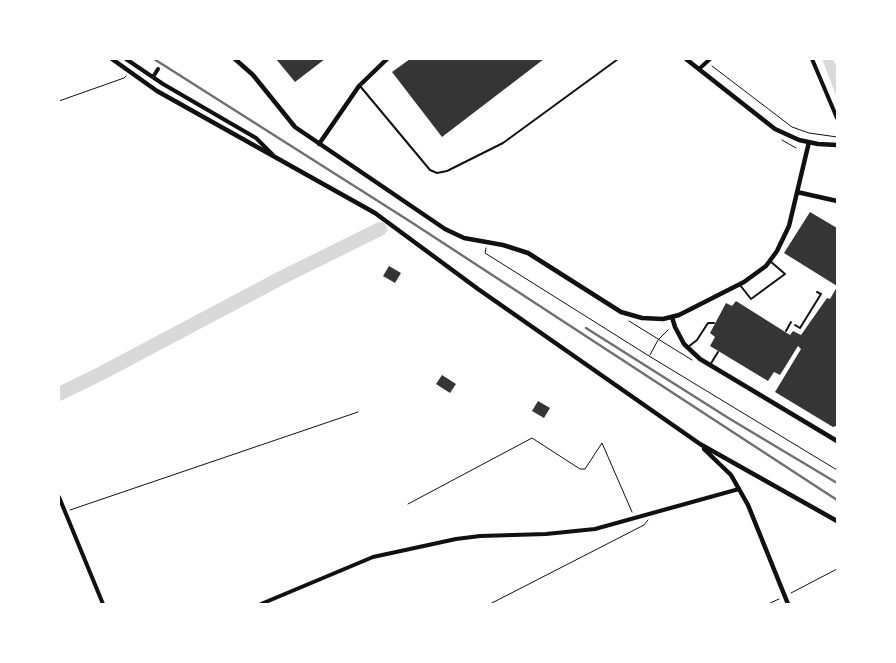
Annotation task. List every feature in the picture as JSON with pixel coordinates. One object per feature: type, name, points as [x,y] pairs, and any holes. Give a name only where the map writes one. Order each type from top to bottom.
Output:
[{"type":"street","points":[[112,59],[157,91],[375,213],[478,289],[700,444],[837,521]]},
{"type":"street","points":[[126,59],[256,138],[274,157]]},
{"type":"street","points":[[235,59],[253,74],[291,123],[319,144],[456,235],[503,245],[528,253],[614,308],[630,316],[651,320],[672,317],[693,309],[740,284],[761,270],[770,261],[786,235],[809,142]]},
{"type":"street","points":[[319,144],[360,86],[387,59]]},
{"type":"street","points":[[686,59],[775,129],[794,138],[809,142],[837,145]]},
{"type":"street","points":[[812,59],[837,118]]},
{"type":"street","points":[[699,69],[708,60]]},
{"type":"street","points":[[153,77],[158,69]]},
{"type":"street","points":[[798,192],[837,202]]},
{"type":"street","points":[[672,317],[678,335],[700,359],[836,438]]},
{"type":"street","points":[[700,444],[731,475],[748,505],[788,604]]},
{"type":"street","points":[[261,604],[373,557],[456,539],[480,536],[583,531],[635,519],[739,489]]},
{"type":"street","points":[[59,497],[103,604]]},
{"type":"lane","points":[[360,86],[430,170],[437,173],[447,172],[503,143],[618,59]]},
{"type":"lane","points":[[740,284],[751,299],[785,274],[770,261]]},
{"type":"lane","points":[[770,285],[774,290]]},
{"type":"lane","points":[[795,325],[800,328],[821,294],[816,292]]},
{"type":"lane","points":[[786,331],[791,322]]},
{"type":"lane","points":[[688,348],[697,340],[708,323],[714,323]]},
{"type":"lane","points":[[710,365],[718,352]]},
{"type":"path","points":[[708,60],[792,127],[809,133],[837,137]]},
{"type":"path","points":[[59,101],[124,78],[129,71]]},
{"type":"path","points":[[492,248],[486,248],[485,253],[837,470]]},
{"type":"path","points":[[625,319],[692,361]]},
{"type":"path","points":[[650,355],[658,340],[668,329]]},
{"type":"path","points":[[65,512],[358,412]]},
{"type":"path","points":[[408,504],[532,438],[580,469],[585,469],[602,442],[635,519]]},
{"type":"path","points":[[490,604],[644,525],[653,514]]},
{"type":"path","points":[[768,604],[837,569]]},
{"type":"shaded area","points":[[822,59],[833,59],[837,68],[837,98]]},
{"type":"building","points":[[276,59],[325,59],[295,82]]},
{"type":"building","points":[[410,59],[544,59],[442,137],[392,72]]},
{"type":"building","points":[[810,212],[837,228],[837,286],[784,253]]},
{"type":"building","points":[[389,266],[401,273],[395,283],[383,276]]},
{"type":"building","points":[[837,287],[837,424],[833,427],[775,392],[801,349],[798,346],[780,375],[774,372],[768,381],[710,346],[715,337],[710,333],[726,303],[732,306],[736,301],[790,335],[793,331],[801,335],[827,298],[830,299]]},
{"type":"building","points":[[442,375],[456,384],[450,393],[436,384]]},
{"type":"building","points":[[538,401],[550,408],[544,418],[532,411]]},
{"type":"waterway","points":[[59,394],[281,278],[380,229]]},
{"type":"railway","points":[[154,59],[411,222],[837,500]]},
{"type":"railway","points":[[586,328],[730,419],[837,483]]}]
